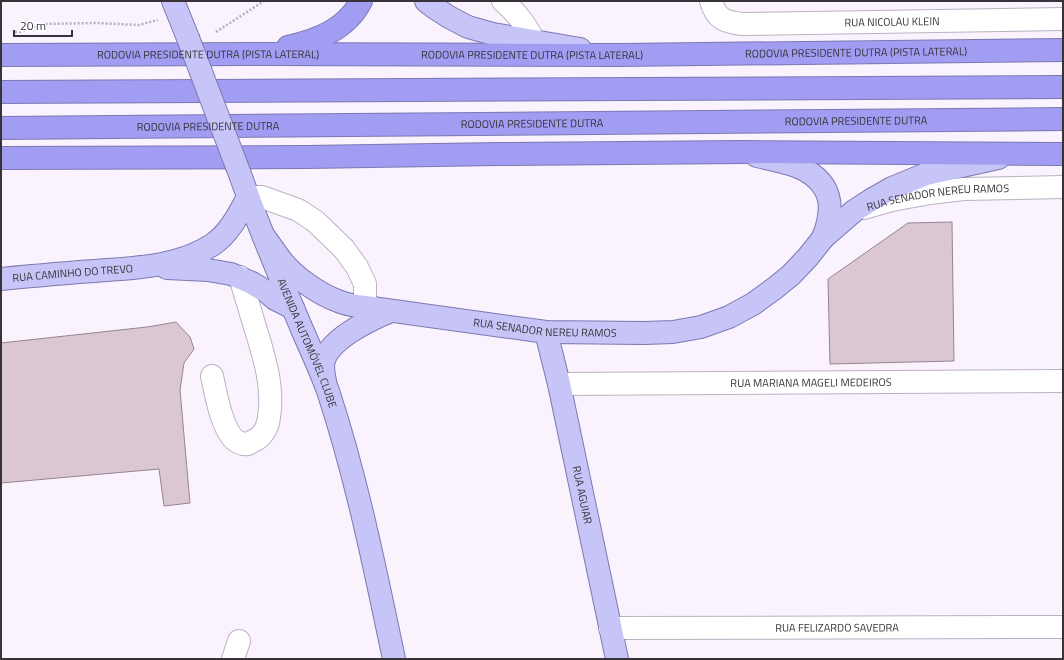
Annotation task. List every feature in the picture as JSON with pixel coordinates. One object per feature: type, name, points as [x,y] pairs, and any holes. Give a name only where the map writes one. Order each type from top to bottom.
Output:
[{"type":"highway","points":[[257,54],[315,40],[327,34],[348,20],[360,1]]},
{"type":"highway","name":"RODOVIA PRESIDENTE DUTRA (PISTA LATERAL)","points":[[4,54],[620,55],[1063,50]]},
{"type":"highway","points":[[1,92],[1063,87]]},
{"type":"highway","name":"RODOVIA PRESIDENTE DUTRA","points":[[1,128],[1063,119]]},
{"type":"highway","points":[[1,158],[307,157],[742,152],[1063,154]]},
{"type":"main road","points":[[426,1],[449,17],[468,27],[493,34],[620,55]]},
{"type":"main road","name":"AVENIDA AUTOMÓVEL CLUBE","points":[[169,10],[188,38],[244,187],[327,390],[350,461],[370,542],[394,659]]},
{"type":"main road","name":"RUA SENADOR NEREU RAMOS","points":[[742,152],[804,170],[816,178],[824,186],[828,195],[830,215],[828,226],[823,238]]},
{"type":"main road","points":[[854,211],[892,188],[926,174],[1014,154]]},
{"type":"main road","name":"RUA CAMINHO DO TREVO","points":[[1,279],[144,267],[179,260],[199,252],[223,236],[238,216],[244,187]]},
{"type":"main road","name":"RUA SENADOR NEREU RAMOS","points":[[263,235],[282,261],[297,276],[311,287],[340,302],[366,308],[546,332],[644,333],[666,332],[701,326],[729,317],[752,304],[791,275],[823,238],[854,211]]},
{"type":"main road","name":"RUA CAMINHO DO TREVO","points":[[144,267],[208,270],[231,274],[252,283],[275,299],[293,308]]},
{"type":"main road","points":[[327,390],[323,365],[329,351],[335,344],[355,328],[391,311]]},
{"type":"main road","name":"RUA AGUIAR","points":[[546,332],[559,384],[617,659]]},
{"type":"street","points":[[503,1],[525,24],[534,41]]},
{"type":"street","name":"RUA NICOLAU KLEIN","points":[[716,10],[730,23],[742,24],[1063,19]]},
{"type":"street","points":[[244,187],[262,197],[298,210],[315,221],[344,249],[357,267],[364,284],[366,308]]},
{"type":"street","name":"RUA SENADOR NEREU RAMOS","points":[[854,211],[892,200],[956,189],[1063,187]]},
{"type":"street","points":[[212,376],[223,420],[230,435],[238,442],[248,444],[257,440],[264,433],[269,418],[270,390],[264,356],[240,277]]},
{"type":"street","name":"RUA MARIANA MAGELI MEDEIROS","points":[[559,384],[1063,380]]},
{"type":"street","name":"RUA FELIZARDO SAVEDRA","points":[[610,628],[1063,627]]},
{"type":"path","points":[[218,32],[264,1]]},
{"type":"path","points":[[14,32],[20,32],[43,24],[96,23],[139,25],[169,10]]},
{"type":"building","points":[[952,222],[954,361],[830,364],[828,279],[908,223]]},
{"type":"building","points":[[176,322],[190,337],[194,349],[184,363],[180,390],[190,503],[164,506],[159,469],[1,483],[1,343],[147,327]]}]
